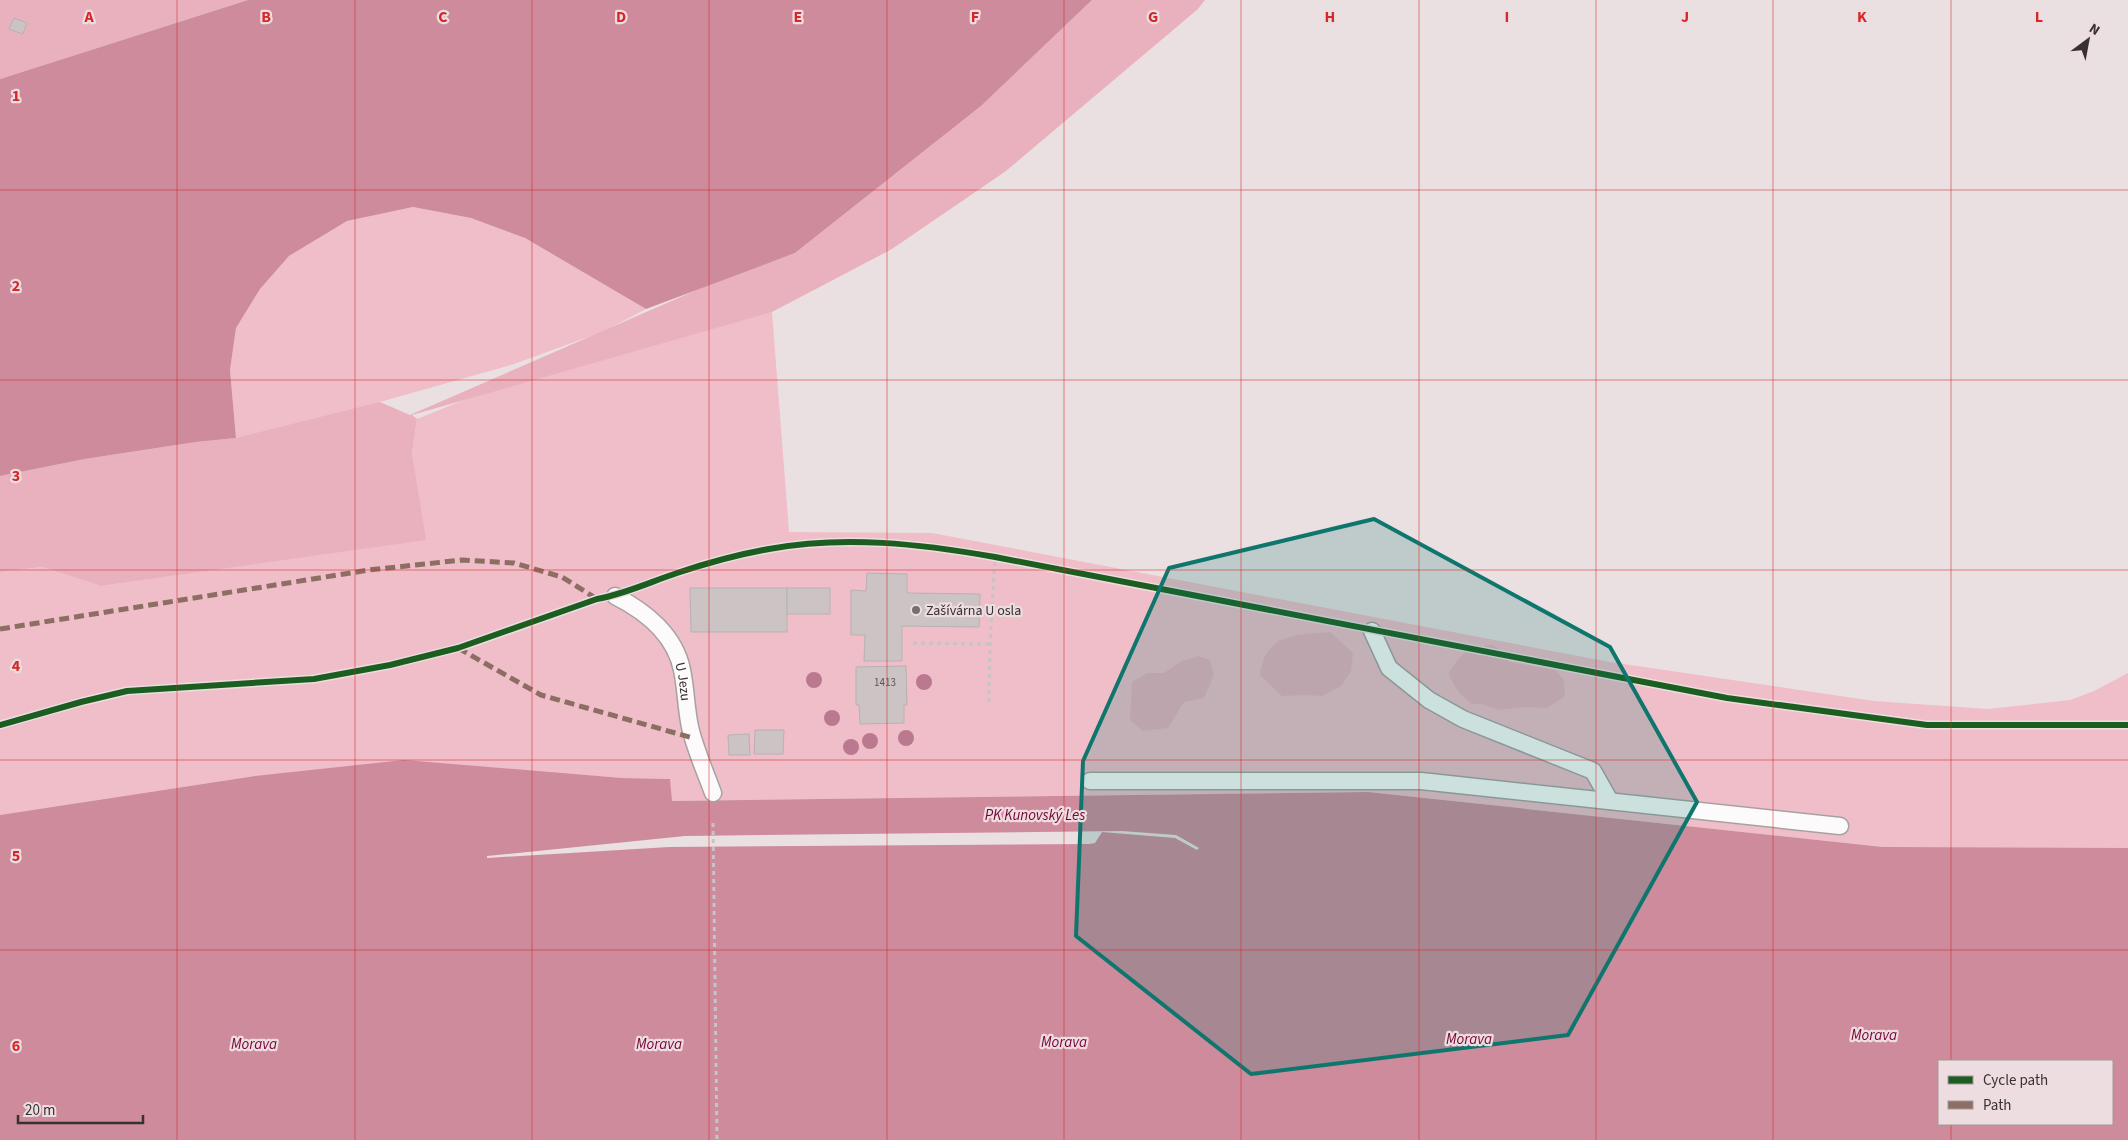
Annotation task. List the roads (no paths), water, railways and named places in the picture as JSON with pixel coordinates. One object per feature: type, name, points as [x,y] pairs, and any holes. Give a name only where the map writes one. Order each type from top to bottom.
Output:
[{"type":"lane","name":"U Jezu","points":[[615,596],[636,607],[647,616],[666,635],[675,649],[682,670],[693,738],[713,792]]},
{"type":"lane","points":[[1372,631],[1389,668],[1429,700],[1463,719],[1593,771],[1610,801]]},
{"type":"lane","points":[[1090,780],[1421,781],[1840,826]]},
{"type":"water","points":[[248,0],[1092,0],[981,106],[795,253],[646,309],[525,238],[471,218],[413,207],[347,221],[289,256],[260,289],[236,328],[230,370],[236,438],[196,442],[85,459],[0,476],[0,79]]},
{"type":"water","points":[[404,760],[622,778],[670,779],[672,801],[1368,792],[1883,847],[2128,848],[2128,1140],[0,1140],[0,815],[255,776]],"holes":[[[1122,831],[1176,835],[1199,848],[1197,850],[1175,838],[1102,832],[1095,843],[1089,844],[669,847],[487,858],[487,856],[685,836]]]},
{"type":"place","name":"Zašívárna U osla","points":[[916,610]]},
{"type":"water label","name":"PK Kunovský Les","points":[[1035,815]]},
{"type":"water label","name":"Morava","points":[[1874,1035]]},
{"type":"water label","name":"Morava","points":[[1469,1039]]},
{"type":"water label","name":"Morava","points":[[1064,1042]]},
{"type":"water label","name":"Morava","points":[[254,1044]]},
{"type":"water label","name":"Morava","points":[[659,1044]]}]
